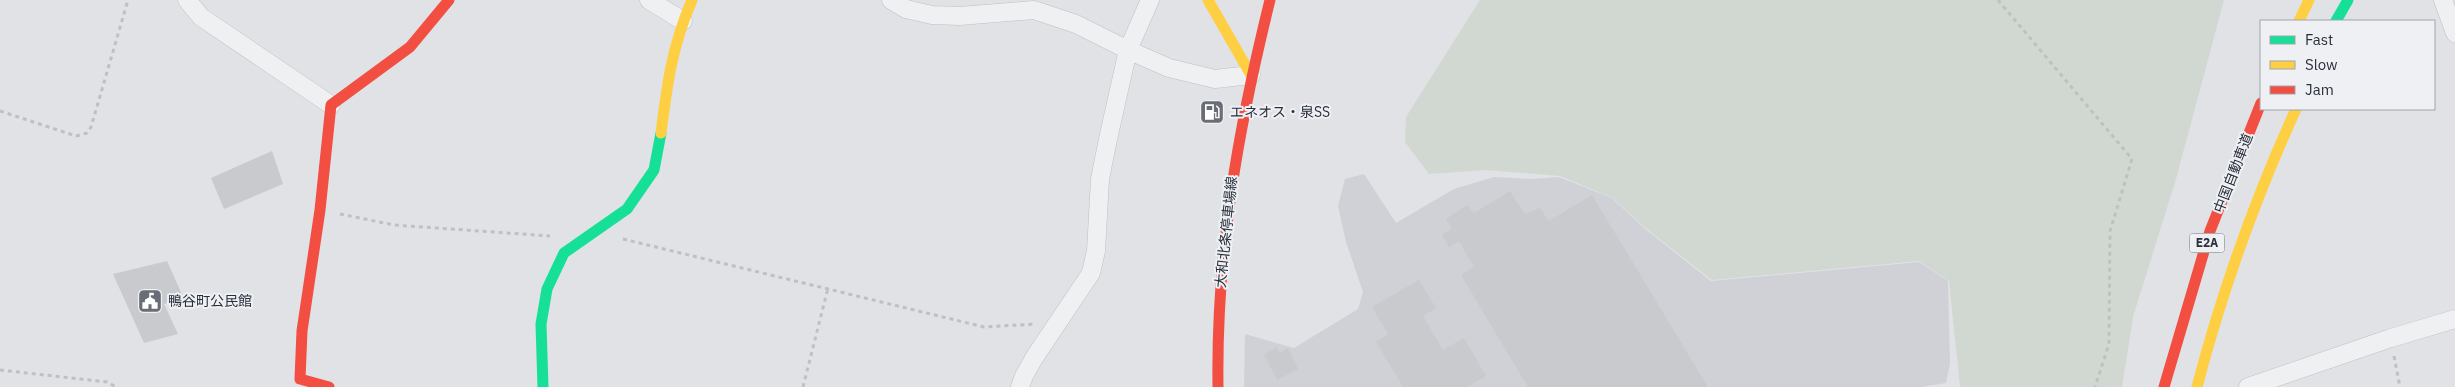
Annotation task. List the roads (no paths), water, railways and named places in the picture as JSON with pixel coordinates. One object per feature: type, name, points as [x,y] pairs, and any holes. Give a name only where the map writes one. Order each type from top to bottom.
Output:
[{"type":"main road","points":[[329,387],[300,379],[302,331],[320,210],[330,105],[410,47],[449,0]]},
{"type":"main road","points":[[543,387],[541,324],[547,289],[564,253],[627,209],[654,170],[660,146],[669,70],[683,21],[692,0]]},
{"type":"main road","points":[[1208,0],[1251,74]]},
{"type":"main road","name":"大和北条停車場線","points":[[1218,387],[1216,345],[1228,194],[1251,74],[1270,0]]},
{"type":"main road","points":[[2299,20],[2309,0]]},
{"type":"main road","points":[[2337,20],[2348,0]]},
{"type":"main road","name":"中国自動車道","points":[[2164,387],[2210,231],[2260,106]]},
{"type":"main road","name":"E2A","points":[[2197,387],[2205,356],[2242,244],[2296,110]]},
{"type":"street","points":[[187,0],[200,17],[330,105]]},
{"type":"street","points":[[649,0],[683,21]]},
{"type":"street","points":[[891,0],[906,9],[932,15],[960,16],[1034,10],[1076,24],[1128,50],[1170,68],[1215,79],[1251,74]]},
{"type":"street","points":[[1020,387],[1031,364],[1088,279],[1094,262],[1100,179],[1128,50],[1150,0]]},
{"type":"street","points":[[2443,0],[2455,33]]},
{"type":"street","points":[[2248,387],[2391,338],[2455,319]]},
{"type":"place","name":"エネオス・泉SS","points":[[1212,112]]},
{"type":"place","name":"鴨谷町公民館","points":[[150,301]]}]
